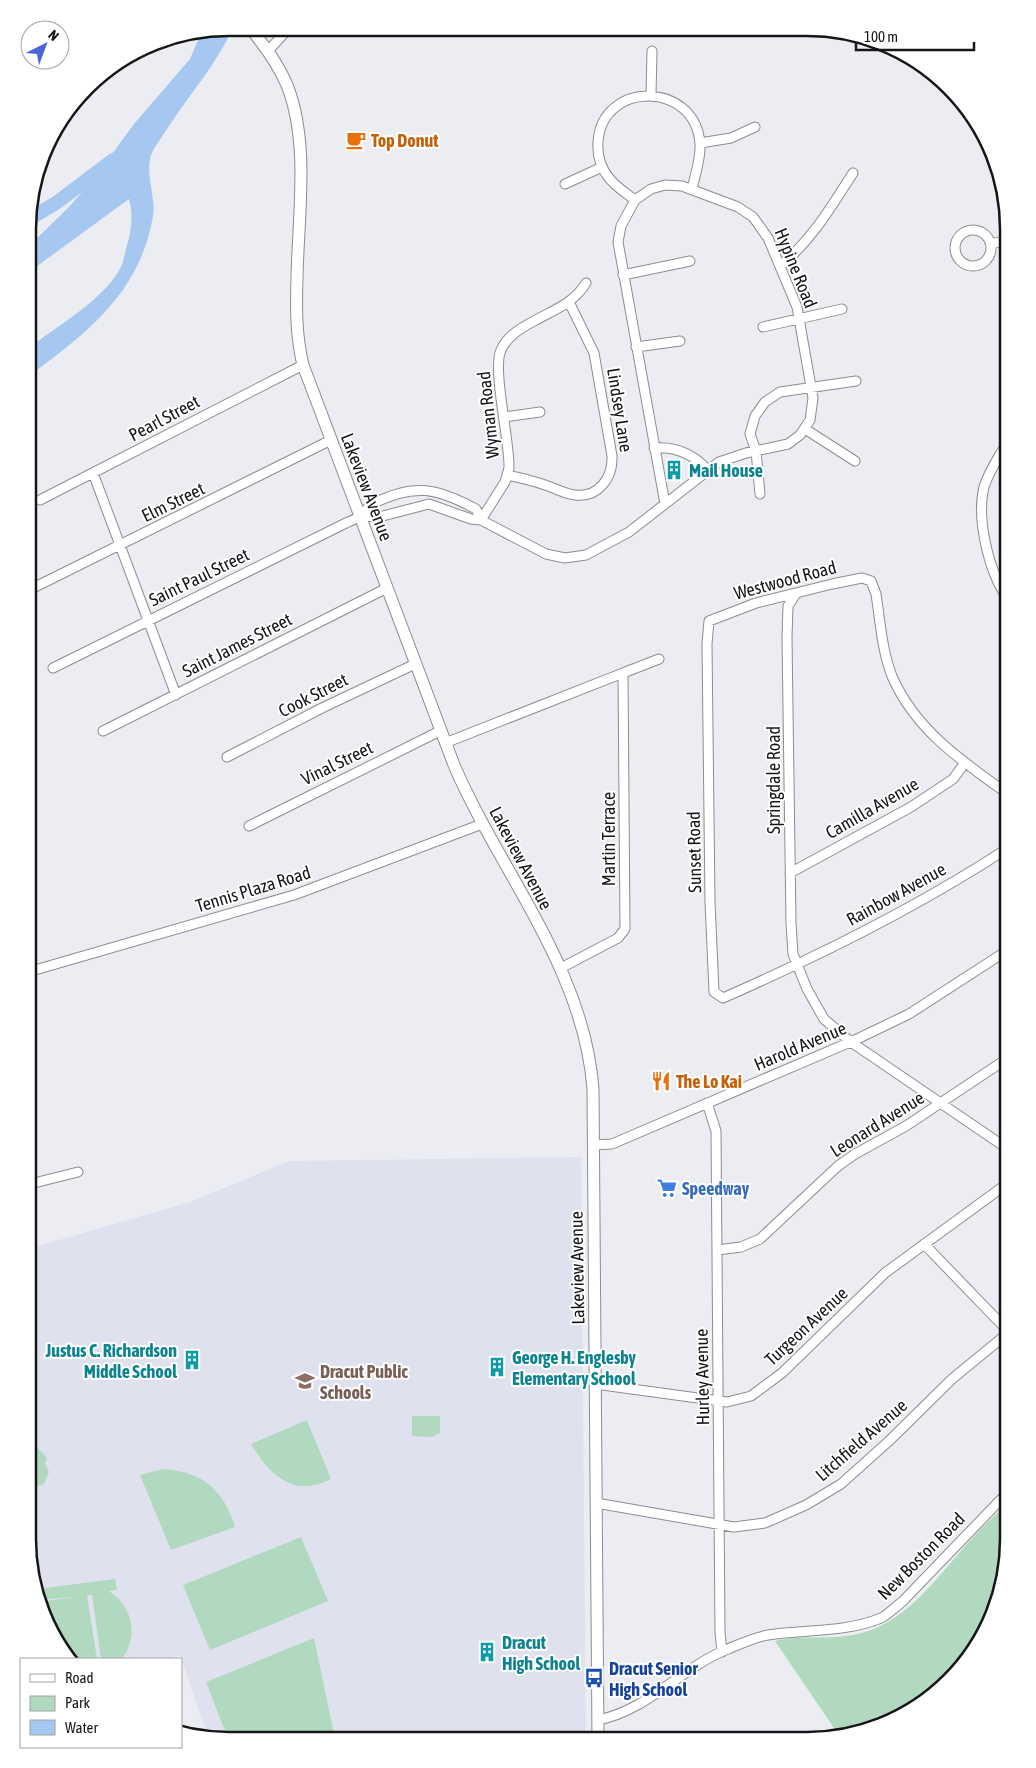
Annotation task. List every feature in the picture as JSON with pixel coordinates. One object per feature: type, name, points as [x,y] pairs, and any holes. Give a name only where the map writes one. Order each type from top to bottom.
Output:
[{"type":"main road","name":"Lakeview Avenue","points":[[256,36],[268,51],[289,91],[299,137],[296,322],[303,365],[445,743],[482,824],[561,968],[576,1002],[588,1049],[593,1088],[598,1732]]},
{"type":"street","points":[[268,51],[282,36]]},
{"type":"street","points":[[652,51],[652,95]]},
{"type":"street","points":[[636,200],[613,182],[602,167],[598,153],[598,138],[607,117],[617,106],[630,99],[652,95],[666,98],[685,110],[694,122],[700,143],[692,189]]},
{"type":"street","points":[[700,143],[732,138],[756,126]]},
{"type":"street","points":[[565,184],[602,167]]},
{"type":"street","points":[[780,266],[800,249],[816,231],[853,173]]},
{"type":"street","name":"Hypine Road","points":[[665,504],[618,249],[619,235],[624,218],[636,200],[645,192],[674,184],[692,189],[738,207],[753,217],[764,231],[793,295],[800,319],[812,388],[812,413],[805,429]]},
{"type":"street","points":[[972,230],[982,232],[991,244],[992,252],[988,260],[978,266],[970,267],[962,263],[955,251],[959,237],[972,230]]},
{"type":"street","points":[[991,244],[1000,242]]},
{"type":"street","points":[[622,275],[690,261]]},
{"type":"street","name":"Wyman Road","points":[[481,520],[508,475],[509,461],[498,362],[501,348],[524,326],[569,302],[580,293],[586,283]]},
{"type":"street","name":"Lindsey Lane","points":[[508,475],[570,495],[581,496],[592,493],[601,487],[610,473],[612,456],[594,353],[569,302]]},
{"type":"street","points":[[763,327],[842,309]]},
{"type":"street","points":[[636,347],[680,341]]},
{"type":"street","name":"Pearl Street","points":[[40,500],[303,365]]},
{"type":"street","points":[[760,494],[756,451],[750,434],[755,416],[765,402],[780,392],[856,382]]},
{"type":"street","points":[[504,417],[540,412]]},
{"type":"street","points":[[360,516],[379,517],[429,504],[448,509],[471,519],[481,520],[546,554],[565,558],[586,555],[629,532],[708,470],[728,459],[788,444],[795,440],[805,429],[855,461]]},
{"type":"street","name":"Elm Street","points":[[36,587],[331,440]]},
{"type":"street","points":[[654,448],[680,450],[696,458],[708,470]]},
{"type":"street","points":[[1000,457],[985,485],[982,507],[992,565],[1000,585]]},
{"type":"street","points":[[93,472],[176,695]]},
{"type":"street","points":[[360,516],[371,504],[415,490],[435,491],[476,509],[481,520]]},
{"type":"street","name":"Saint Paul Street","points":[[53,668],[360,516]]},
{"type":"street","name":"Westwood Road","points":[[710,620],[756,604],[862,578],[870,581],[876,594],[892,675],[906,701],[934,738],[964,764]]},
{"type":"street","name":"Saint James Street","points":[[103,731],[386,588]]},
{"type":"street","name":"Springdale Road","points":[[795,595],[788,606],[787,637],[792,947],[797,965],[807,989],[824,1019],[851,1042],[1000,1143]]},
{"type":"street","name":"Sunset Road","points":[[710,620],[707,644],[710,902],[714,992],[723,998],[797,965]]},
{"type":"street","points":[[445,743],[659,659]]},
{"type":"street","name":"Cook Street","points":[[227,757],[322,708],[415,664]]},
{"type":"street","name":"Martin Terrace","points":[[561,968],[618,938],[625,929],[623,673]]},
{"type":"street","name":"Vinal Street","points":[[250,826],[440,730]]},
{"type":"street","points":[[964,764],[1000,789]]},
{"type":"street","name":"Camilla Avenue","points":[[790,873],[911,807],[953,779],[964,764]]},
{"type":"street","name":"Tennis Plaza Road","points":[[36,970],[294,896],[482,824]]},
{"type":"street","name":"Rainbow Avenue","points":[[797,965],[873,927],[1000,853]]},
{"type":"street","name":"Harold Avenue","points":[[593,1146],[612,1144],[851,1042],[909,1014],[1000,955]]},
{"type":"street","name":"Leonard Avenue","points":[[717,1250],[741,1247],[760,1239],[838,1166],[942,1103],[1000,1063]]},
{"type":"street","name":"Hurley Avenue","points":[[707,1103],[716,1131],[720,1632],[722,1652]]},
{"type":"street","points":[[36,1182],[78,1172]]},
{"type":"street","name":"Turgeon Avenue","points":[[595,1384],[733,1402],[757,1392],[782,1373],[885,1274],[1000,1189]]},
{"type":"street","points":[[924,1244],[1000,1324]]},
{"type":"street","name":"Litchfield Avenue","points":[[596,1503],[734,1527],[765,1523],[806,1506],[841,1484],[889,1441],[952,1379],[1000,1339]]},
{"type":"street","name":"New Boston Road","points":[[598,1720],[613,1717],[634,1707],[696,1665],[722,1652],[766,1636],[851,1627],[882,1618],[902,1602],[1000,1500]]},
{"type":"shaded area","name":"Dracut Public Schools","points":[[581,1157],[586,1732],[229,1732],[206,1730],[180,1655],[168,1658],[78,1658],[56,1624],[46,1601],[40,1577],[36,1539],[36,1247],[190,1202],[289,1161]]},
{"type":"green space","points":[[412,1416],[440,1416],[440,1433],[432,1437],[412,1436]]},
{"type":"green space","points":[[307,1420],[331,1479],[305,1486],[294,1485],[284,1481],[275,1474],[251,1444]]},
{"type":"green space","points":[[36,1446],[47,1459],[45,1463],[49,1472],[44,1484],[36,1487]]},
{"type":"green space","points":[[163,1469],[189,1474],[200,1478],[209,1485],[225,1503],[235,1527],[171,1550],[140,1475]]},
{"type":"green space","points":[[1000,1510],[998,1564],[990,1601],[974,1635],[960,1656],[934,1684],[903,1706],[869,1722],[835,1730],[775,1641],[851,1635],[862,1633],[892,1620],[905,1611],[928,1589]]},
{"type":"green space","points":[[301,1537],[328,1601],[210,1650],[183,1585]]},
{"type":"green space","points":[[115,1579],[117,1590],[109,1591],[124,1605],[131,1622],[132,1632],[131,1641],[123,1658],[101,1658],[92,1595],[46,1599],[43,1588]]},
{"type":"green space","points":[[87,1595],[97,1658],[78,1658],[62,1635],[46,1601]]},
{"type":"green space","points":[[314,1638],[334,1732],[227,1732],[206,1682]]},
{"type":"water","points":[[229,36],[151,155],[149,170],[154,208],[153,216],[146,243],[136,267],[108,309],[71,344],[36,371],[36,343],[92,301],[114,279],[121,267],[131,228],[129,199],[36,267],[36,239],[69,207],[95,177],[134,124],[190,59],[199,39]]},
{"type":"waterway","points":[[37,214],[56,203],[113,160]]},
{"type":"place","name":"Top Donut","points":[[356,140]]},
{"type":"place","name":"Mail House","points":[[674,470]]},
{"type":"place","name":"The Lo Kai","points":[[661,1081]]},
{"type":"place","name":"Speedway","points":[[667,1188]]},
{"type":"place","name":"Justus C. Richardson Middle School","points":[[192,1360]]},
{"type":"place","name":"George H. Englesby Elementary School","points":[[497,1367]]},
{"type":"place","name":"Dracut Public Schools","points":[[305,1381]]},
{"type":"place","name":"Dracut High School","points":[[487,1652]]},
{"type":"place","name":"Dracut Senior High School","points":[[594,1678]]}]
